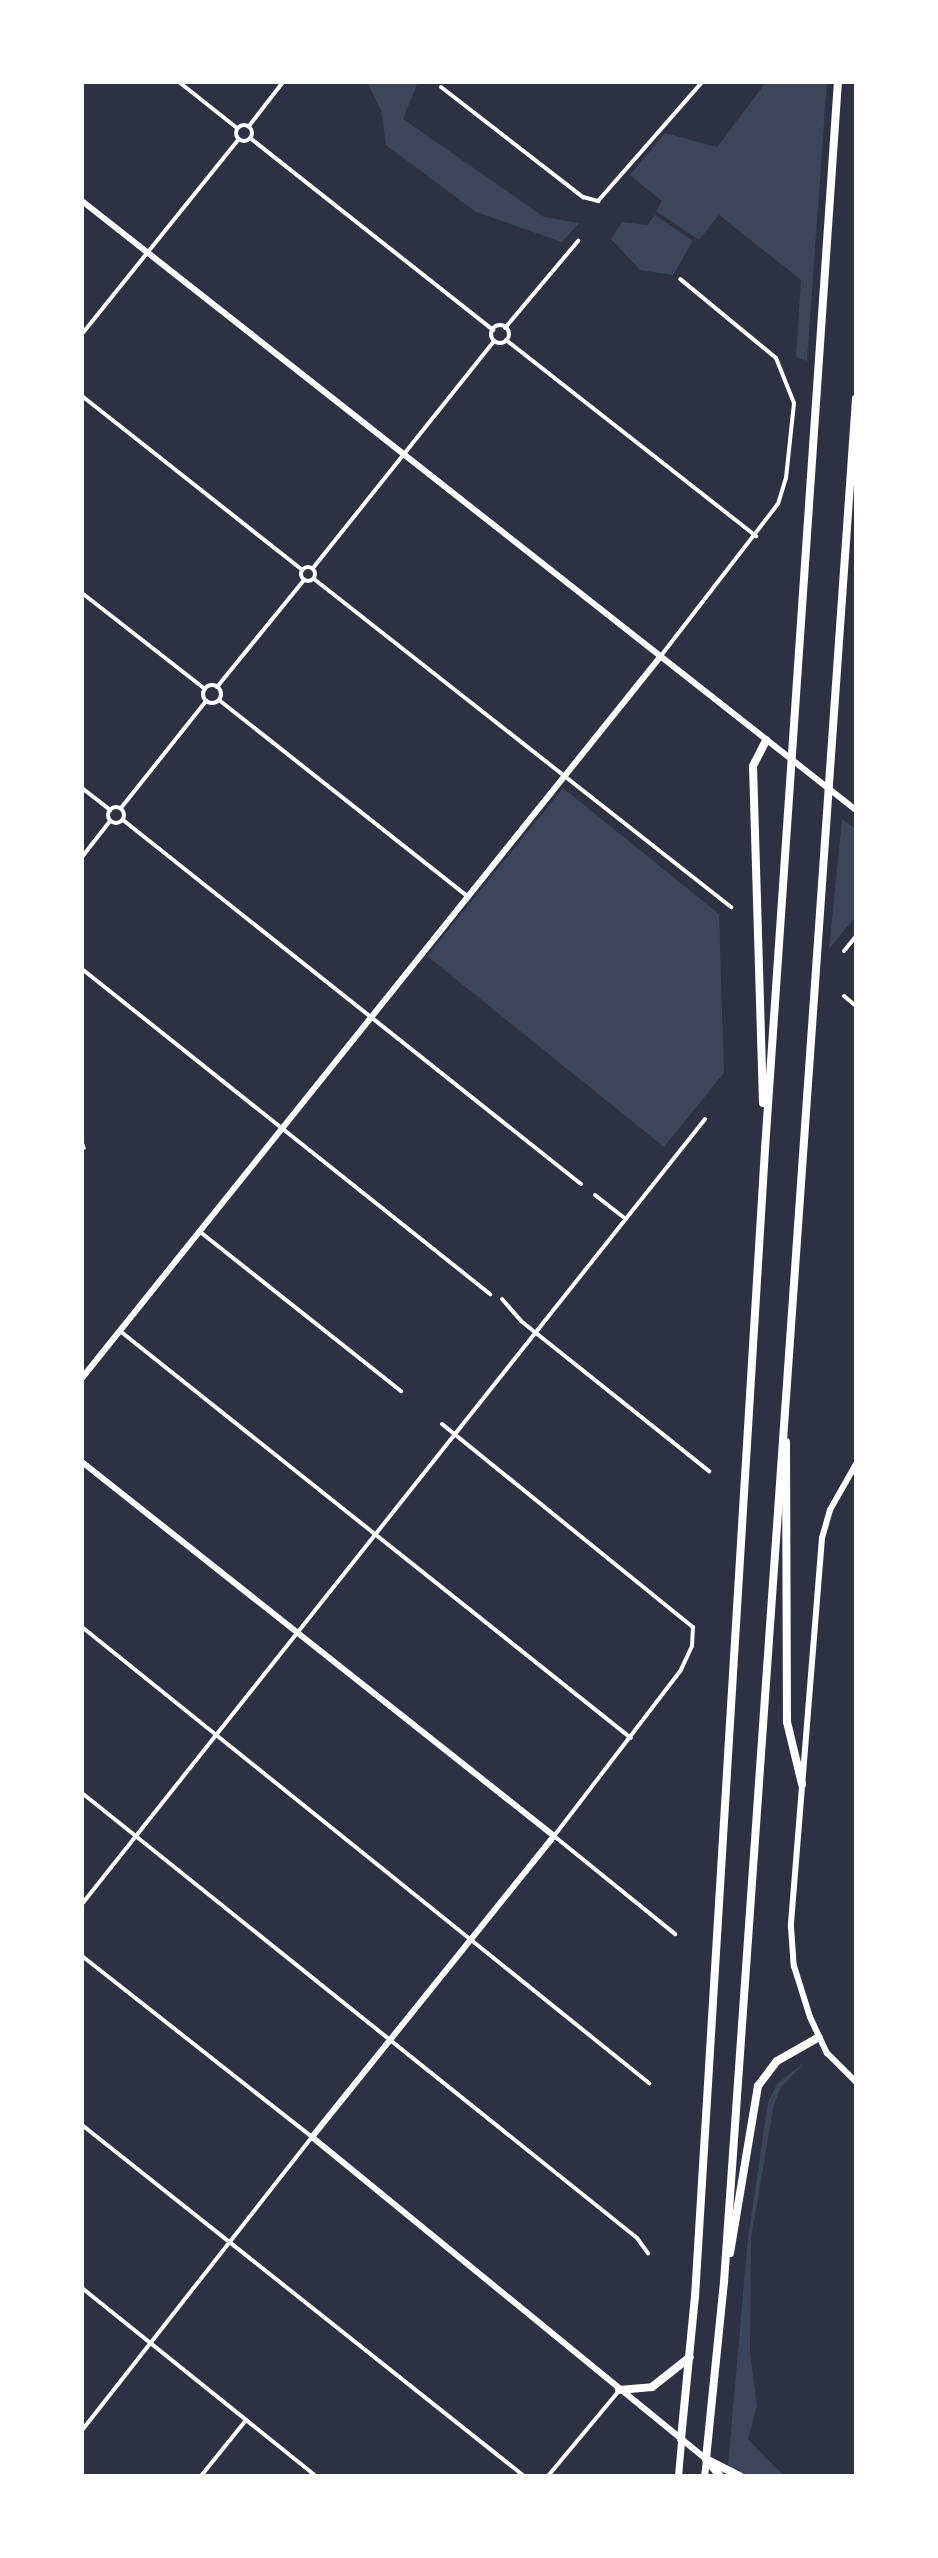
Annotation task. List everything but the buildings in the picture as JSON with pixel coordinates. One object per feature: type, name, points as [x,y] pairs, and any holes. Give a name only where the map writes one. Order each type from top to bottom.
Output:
[{"type":"highway","points":[[678,2476],[690,2357],[765,1149],[838,82]]},
{"type":"highway","points":[[704,2476],[724,2282],[827,764],[856,399]]},
{"type":"highway","points":[[765,1149],[753,766],[766,740]]},
{"type":"highway","points":[[786,1365],[787,1722],[802,1784]]},
{"type":"highway","points":[[724,2282],[758,2086],[777,2061],[819,2037]]},
{"type":"highway","points":[[619,2390],[652,2387],[690,2357]]},
{"type":"highway","points":[[706,2459],[720,2476]]},
{"type":"highway","points":[[706,2459],[740,2476]]},
{"type":"street","points":[[179,82],[237,128],[239,139]]},
{"type":"street","points":[[250,138],[249,126],[283,82]]},
{"type":"street","points":[[441,87],[583,197],[598,201],[702,82]]},
{"type":"street","points":[[237,128],[249,126]]},
{"type":"street","points":[[82,334],[239,139],[250,138],[493,330],[494,341],[313,568],[302,570]]},
{"type":"street","points":[[82,201],[856,810]]},
{"type":"street","points":[[493,330],[505,328],[578,241]]},
{"type":"street","points":[[82,1378],[660,657],[778,504],[786,478],[794,403],[789,380],[765,347],[680,279]]},
{"type":"street","points":[[505,328],[506,340]]},
{"type":"street","points":[[494,341],[506,340],[756,536]]},
{"type":"street","points":[[82,396],[302,570],[304,580]]},
{"type":"street","points":[[313,568],[314,579]]},
{"type":"street","points":[[205,689],[217,687],[304,580],[314,579],[731,907]]},
{"type":"street","points":[[82,593],[205,689],[206,701],[121,808],[110,810]]},
{"type":"street","points":[[217,687],[219,700]]},
{"type":"street","points":[[206,701],[219,700],[468,897]]},
{"type":"street","points":[[82,788],[110,810],[111,821],[82,857]]},
{"type":"street","points":[[121,808],[123,820],[581,1184]]},
{"type":"street","points":[[111,821],[123,820]]},
{"type":"street","points":[[844,951],[856,936]]},
{"type":"street","points":[[82,969],[490,1294]]},
{"type":"street","points":[[844,996],[856,1006]]},
{"type":"street","points":[[82,1904],[705,1119]]},
{"type":"street","points":[[595,1195],[626,1219]]},
{"type":"street","points":[[199,1231],[401,1391]]},
{"type":"street","points":[[502,1299],[536,1332],[709,1471]]},
{"type":"street","points":[[120,1331],[631,1738]]},
{"type":"street","points":[[82,2430],[631,1738],[681,1670],[692,1646],[695,1635],[686,1619],[442,1424]]},
{"type":"street","points":[[82,1462],[675,1934]]},
{"type":"street","points":[[856,1464],[830,1510],[822,1538],[791,1927],[798,1984],[819,2037],[856,2082]]},
{"type":"street","points":[[82,1627],[649,2083]]},
{"type":"street","points":[[82,1793],[637,2238],[648,2253]]},
{"type":"street","points":[[82,1956],[312,2137],[706,2459]]},
{"type":"street","points":[[82,2125],[524,2476]]},
{"type":"street","points":[[82,2288],[316,2476]]},
{"type":"street","points":[[548,2476],[619,2390]]},
{"type":"street","points":[[201,2476],[246,2420]]},
{"type":"lane","points":[[82,1140],[85,1149]]},
{"type":"shaded area","points":[[367,82],[418,82],[403,119],[544,217],[579,223],[562,242],[476,212],[386,145],[381,110]]},
{"type":"shaded area","points":[[766,82],[827,82],[807,361],[796,357],[801,280],[719,215],[699,240],[656,211],[662,201],[630,175],[665,133],[717,147]]},
{"type":"shaded area","points":[[655,215],[693,241],[673,275],[640,270],[611,239],[622,222],[647,225]]},
{"type":"shaded area","points":[[563,788],[719,914],[724,1073],[664,1147],[427,956]]},
{"type":"shaded area","points":[[842,819],[856,829],[856,916],[829,949]]},
{"type":"shaded area","points":[[805,2062],[781,2087],[774,2104],[751,2239],[750,2353],[757,2406],[748,2439],[784,2476],[727,2476],[748,2238],[768,2102],[777,2084]]}]
